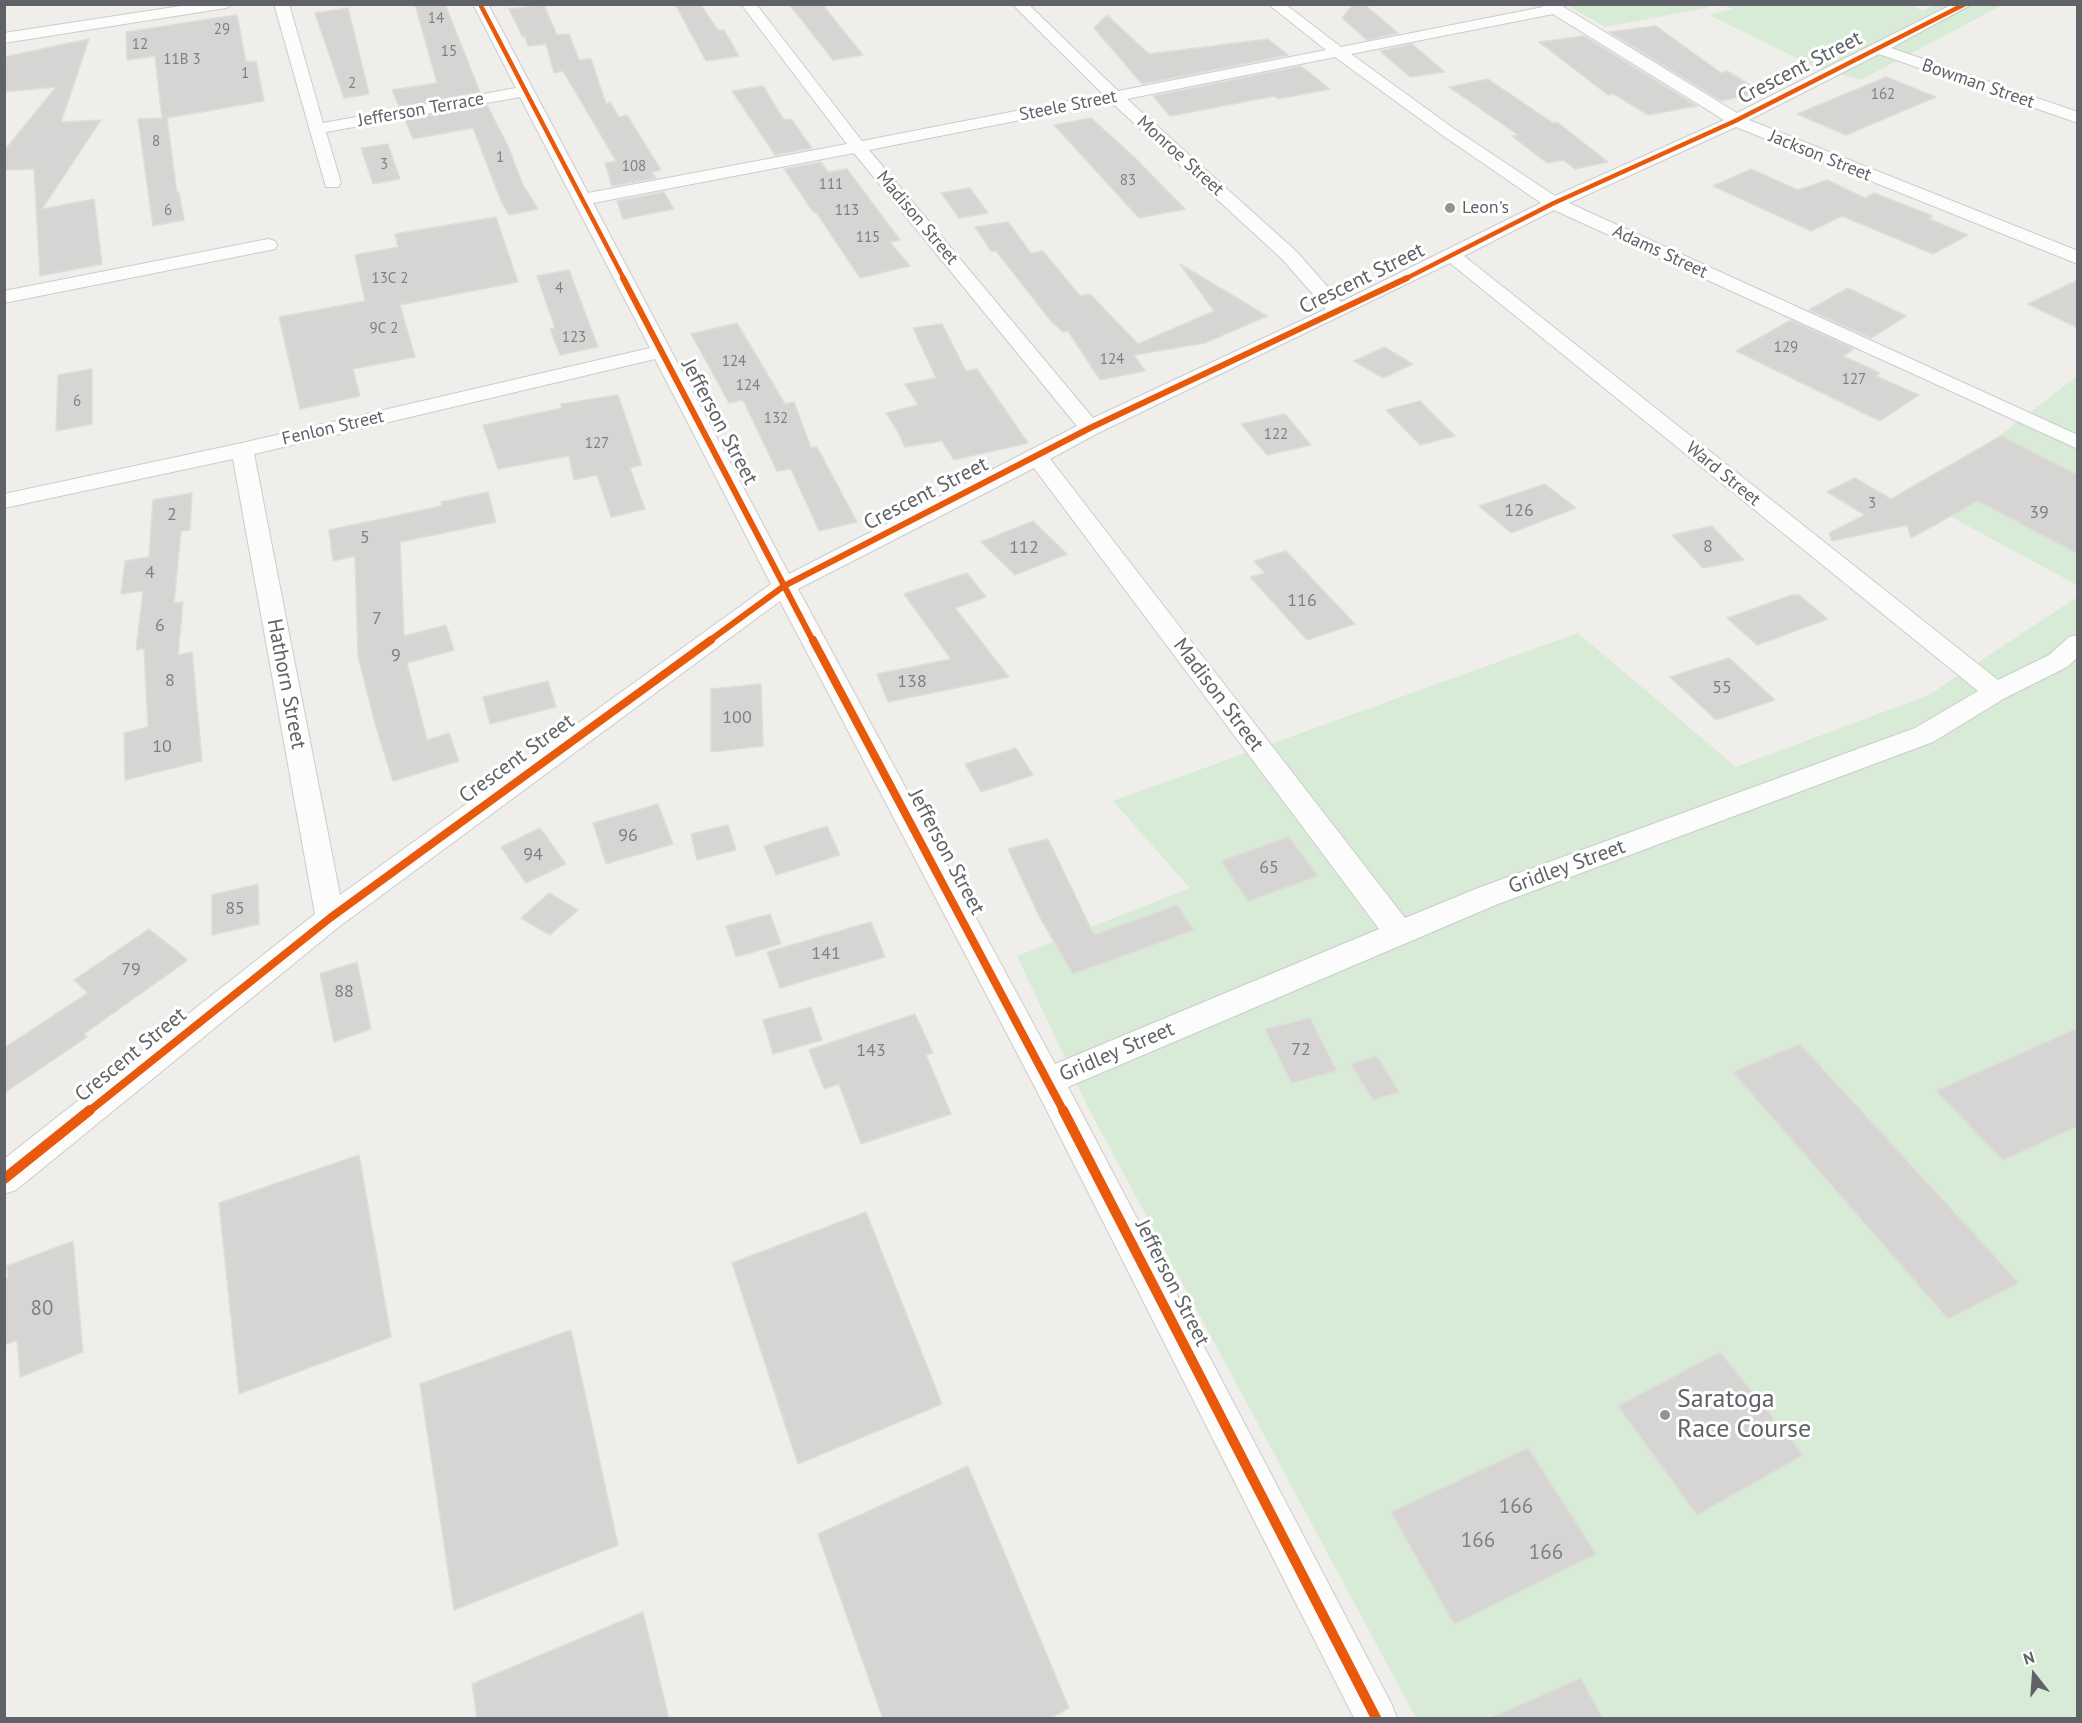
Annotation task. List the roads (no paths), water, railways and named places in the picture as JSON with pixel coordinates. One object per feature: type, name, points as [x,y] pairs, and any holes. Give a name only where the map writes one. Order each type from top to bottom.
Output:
[{"type":"street","points":[[4,38],[226,4]]},
{"type":"street","points":[[281,4],[332,183]]},
{"type":"street","name":"Jefferson Street","points":[[480,4],[784,586],[1048,1081],[1376,1719]]},
{"type":"street","name":"Madison Street","points":[[748,4],[858,147],[1090,428]]},
{"type":"street","name":"Monroe Street","points":[[1019,4],[1115,97],[1289,255],[1337,310]]},
{"type":"street","name":"Adams Street","points":[[1275,4],[1337,52],[1506,172],[1554,203],[2078,443]]},
{"type":"street","name":"Crescent Street","points":[[4,1179],[330,918],[784,586],[1090,428],[1215,371],[1337,310],[1393,285],[1554,203],[1655,159],[1965,4]]},
{"type":"street","name":"Steele Street","points":[[582,200],[1115,97],[1551,7]]},
{"type":"street","name":"Jackson Street","points":[[1551,7],[1735,120],[2078,258]]},
{"type":"street","name":"Bowman Street","points":[[1879,49],[2078,118]]},
{"type":"street","name":"Jefferson Terrace","points":[[317,129],[525,91]]},
{"type":"street","points":[[4,297],[268,245]]},
{"type":"street","name":"Ward Street","points":[[1451,255],[1996,692]]},
{"type":"street","name":"Fenlon Street","points":[[4,501],[242,450],[662,352]]},
{"type":"street","name":"Hathorn Street","points":[[242,450],[330,918]]},
{"type":"street","name":"Madison Street","points":[[1037,457],[1399,933]]},
{"type":"street","name":"Gridley Street","points":[[1048,1081],[1499,892],[1924,735],[1996,692],[2058,661],[2078,643]]},
{"type":"place","name":"Leon's","points":[[1450,208]]},
{"type":"place","name":"Saratoga Race Course","points":[[1665,1415]]}]
